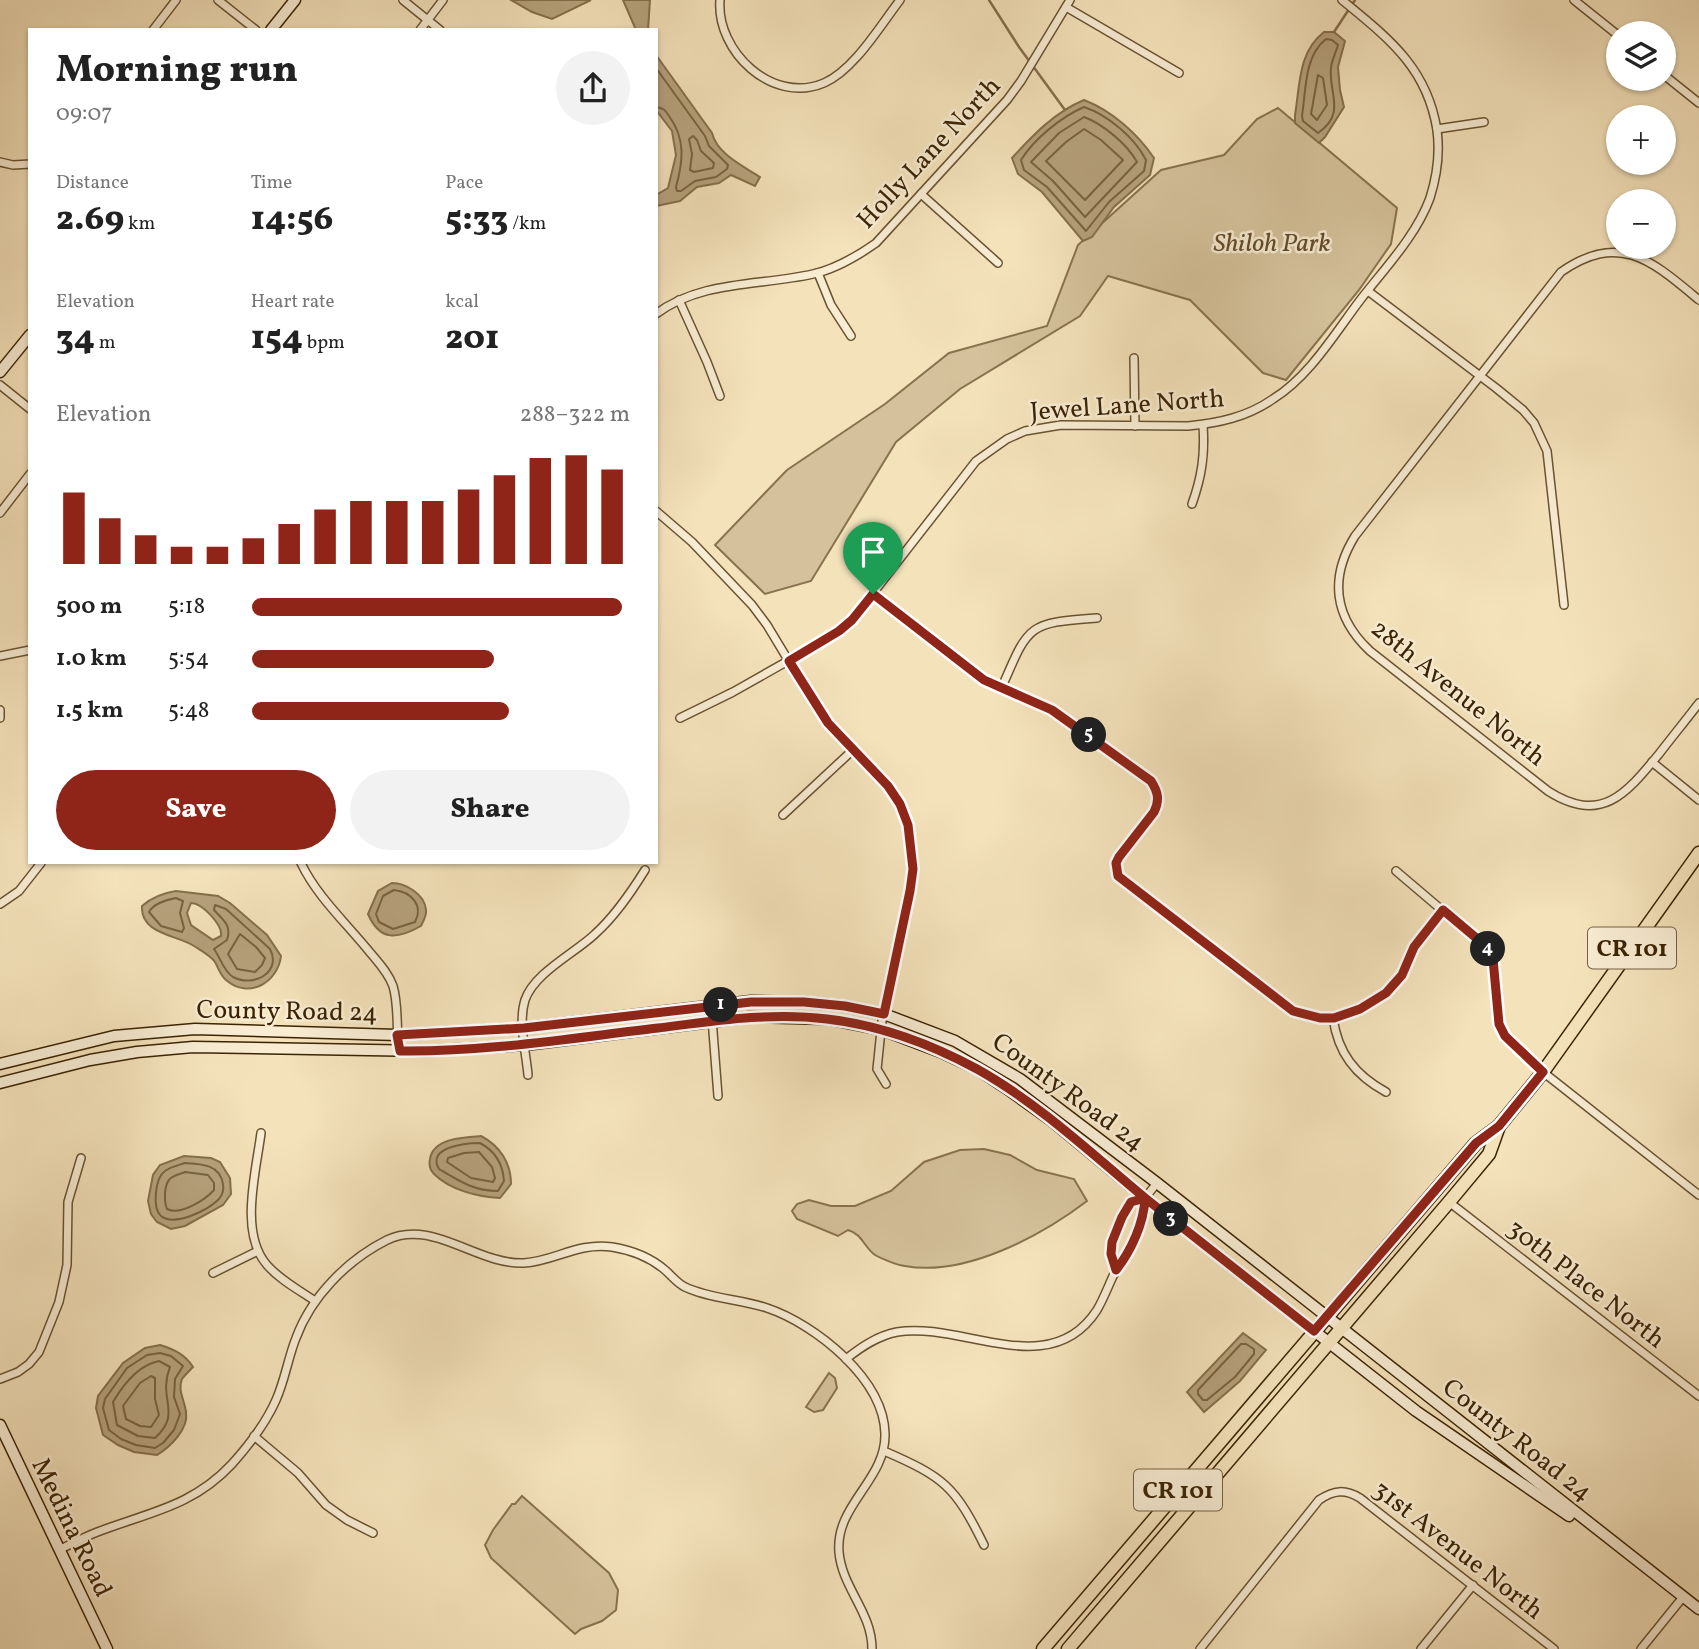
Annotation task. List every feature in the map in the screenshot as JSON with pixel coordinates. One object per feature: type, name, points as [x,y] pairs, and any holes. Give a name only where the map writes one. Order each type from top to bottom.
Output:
[{"type":"main road","name":"CR 101","points":[[1044,1649],[1476,1143],[1499,1126],[1543,1072],[1699,853]]},
{"type":"main road","name":"CR 101","points":[[1068,1649],[1489,1154],[1499,1126]]},
{"type":"street","points":[[155,28],[176,0]]},
{"type":"street","points":[[218,0],[254,28]]},
{"type":"street","points":[[273,28],[295,0]]},
{"type":"street","points":[[403,0],[438,28]]},
{"type":"street","points":[[422,28],[443,0]]},
{"type":"street","points":[[720,0],[721,21],[726,37],[733,51],[744,63],[756,74],[781,85],[809,88],[824,83],[850,64],[900,0]]},
{"type":"street","name":"Jewel Lane North","points":[[680,718],[789,661],[839,631],[852,620],[976,461],[1007,439],[1024,431],[1043,427],[1203,425],[1234,419],[1276,398],[1310,366],[1408,239],[1429,200],[1436,177],[1438,155],[1437,129],[1425,89],[1414,69],[1385,35],[1342,0]]},
{"type":"street","points":[[1574,0],[1606,26]]},
{"type":"street","points":[[1068,3],[1179,73]]},
{"type":"street","name":"Holly Lane North","points":[[658,313],[679,300],[726,287],[818,273],[856,257],[876,243],[1007,100],[1068,3]]},
{"type":"street","points":[[1676,85],[1699,103]]},
{"type":"street","points":[[1437,129],[1484,121]]},
{"type":"street","points":[[0,162],[13,166],[28,164]]},
{"type":"street","points":[[921,194],[998,263]]},
{"type":"street","name":"28th Avenue North","points":[[1699,300],[1651,262],[1636,255],[1605,252],[1589,256],[1561,272],[1363,525],[1345,552],[1338,588],[1347,623],[1357,639],[1370,651],[1548,791],[1573,804],[1602,803],[1628,791],[1699,703]]},
{"type":"street","points":[[818,273],[831,305],[851,336]]},
{"type":"street","points":[[1368,291],[1523,410],[1534,423],[1545,443],[1550,466],[1564,605]]},
{"type":"street","points":[[679,300],[720,396]]},
{"type":"street","points":[[0,372],[28,337]]},
{"type":"street","points":[[1134,358],[1135,426]]},
{"type":"street","points":[[0,385],[28,407]]},
{"type":"street","points":[[1192,504],[1202,472],[1203,425]]},
{"type":"street","points":[[0,513],[28,477]]},
{"type":"street","points":[[658,513],[691,542],[752,606],[767,625],[828,723],[888,786],[900,804],[908,825],[913,869],[883,1022],[877,1069],[886,1084]]},
{"type":"street","points":[[873,594],[978,676],[1052,710],[1151,781],[1158,796],[1154,812],[1119,857],[1116,869],[1122,880],[1282,1004],[1306,1016],[1334,1018],[1360,1009],[1395,985],[1414,947],[1443,910]]},
{"type":"street","points":[[1002,687],[1018,650],[1035,629],[1046,623],[1097,618]]},
{"type":"street","points":[[0,656],[28,650]]},
{"type":"street","points":[[0,710],[0,718]]},
{"type":"street","points":[[783,815],[854,749]]},
{"type":"street","points":[[1652,762],[1699,800]]},
{"type":"street","points":[[0,904],[19,891],[40,864]]},
{"type":"street","points":[[302,864],[320,892],[385,971],[393,988],[400,1051]]},
{"type":"street","points":[[528,1075],[523,1012],[531,988],[615,914],[645,870]]},
{"type":"street","points":[[1396,871],[1489,950],[1493,959],[1499,1024],[1505,1036],[1543,1072],[1699,1195]]},
{"type":"street","name":"County Road 24","points":[[0,1064],[76,1044],[144,1032],[235,1029],[397,1035],[524,1028],[751,1002],[804,1002],[845,1006],[977,1069],[1006,1088],[1056,1124],[1145,1198],[1416,1411],[1683,1597]]},
{"type":"street","points":[[711,1006],[718,1096]]},
{"type":"street","name":"County Road 24","points":[[0,1083],[90,1060],[181,1048],[400,1051],[526,1045],[750,1017],[789,1016],[883,1022],[955,1041],[994,1062],[1157,1184],[1699,1609]]},
{"type":"street","points":[[1334,1018],[1338,1044],[1347,1059],[1371,1084],[1386,1091]]},
{"type":"street","points":[[261,1133],[251,1230],[258,1251],[268,1266],[315,1301]]},
{"type":"street","points":[[0,1379],[29,1364],[45,1340],[64,1284],[68,1202],[81,1158]]},
{"type":"street","points":[[1116,1270],[1111,1254],[1117,1229],[1131,1202],[1145,1198],[1157,1184]]},
{"type":"street","points":[[846,1359],[860,1347],[896,1332],[915,1331],[1031,1348],[1048,1345],[1072,1334],[1096,1311],[1116,1270],[1126,1257],[1144,1211],[1145,1198]]},
{"type":"street","name":"30th Place North","points":[[1449,1202],[1699,1396]]},
{"type":"street","points":[[59,1550],[101,1530],[161,1511],[186,1499],[229,1467],[254,1436],[276,1401],[295,1341],[315,1301],[344,1271],[386,1241],[398,1236],[425,1235],[492,1259],[515,1263],[530,1262],[577,1248],[614,1247],[649,1259],[682,1285],[707,1296],[749,1303],[789,1317],[829,1342],[858,1373],[878,1405],[883,1419],[884,1451],[873,1475],[844,1519],[838,1550],[846,1581],[869,1625],[872,1649]]},
{"type":"street","points":[[213,1273],[258,1251]]},
{"type":"street","name":"Medina Road","points":[[0,1425],[107,1649]]},
{"type":"street","points":[[254,1436],[277,1454],[336,1513],[373,1533]]},
{"type":"street","points":[[884,1451],[934,1475],[949,1488],[962,1503],[984,1545]]},
{"type":"street","name":"31st Avenue North","points":[[1200,1649],[1319,1500],[1335,1491],[1344,1491],[1360,1498],[1554,1649]]},
{"type":"street","points":[[1421,1649],[1472,1586]]},
{"type":"street","points":[[1641,1649],[1683,1597]]},
{"type":"green space","name":"Shiloh Park","points":[[1278,108],[1397,208],[1391,244],[1359,290],[1286,380],[1263,373],[1190,300],[1108,276],[1080,316],[960,389],[896,442],[811,581],[765,594],[715,545],[787,470],[885,404],[949,353],[1047,326],[1078,245],[1161,170],[1224,155],[1257,119]]},
{"type":"green space","points":[[984,1149],[1010,1155],[1037,1170],[1074,1179],[1087,1201],[1048,1227],[1001,1251],[952,1265],[928,1268],[885,1260],[871,1252],[853,1232],[848,1230],[838,1236],[797,1219],[792,1211],[797,1204],[809,1200],[831,1206],[855,1206],[891,1191],[924,1162],[960,1150]]},
{"type":"green space","points":[[829,1373],[835,1378],[837,1388],[823,1410],[814,1412],[806,1407]]},
{"type":"green space","points":[[522,1496],[609,1573],[618,1590],[616,1610],[602,1621],[575,1634],[491,1558],[485,1545],[512,1504]]},
{"type":"water","points":[[511,0],[591,0],[552,19]]},
{"type":"water","points":[[623,0],[650,0],[648,28],[635,28]]},
{"type":"water","points":[[1324,32],[1334,32],[1345,41],[1338,67],[1344,107],[1319,143],[1295,123],[1295,115],[1305,59],[1315,40]]},
{"type":"water","points":[[658,58],[712,133],[719,147],[760,177],[755,186],[731,175],[719,183],[697,187],[680,201],[658,206],[658,194],[668,188],[676,155],[672,131],[658,113]]},
{"type":"water","points":[[1084,100],[1123,124],[1154,158],[1150,175],[1114,207],[1092,237],[1083,241],[1042,192],[1018,174],[1012,158],[1054,118]]},
{"type":"water","points":[[392,883],[413,890],[425,904],[425,916],[421,926],[405,934],[384,934],[378,930],[368,914],[378,891]]},
{"type":"water","points":[[176,891],[218,896],[230,903],[267,935],[281,956],[274,974],[253,988],[235,986],[224,978],[215,962],[205,953],[147,923],[142,906],[162,894]],"holes":[[[191,903],[196,904],[219,926],[221,936],[213,940],[191,925],[187,913]]]},
{"type":"water","points":[[481,1136],[499,1150],[507,1162],[511,1184],[500,1198],[456,1188],[441,1180],[431,1169],[432,1152],[443,1143]]},
{"type":"water","points":[[184,1156],[211,1158],[220,1162],[230,1178],[231,1194],[223,1205],[185,1226],[171,1229],[157,1222],[151,1214],[148,1201],[153,1175],[160,1165]]},
{"type":"water","points":[[1243,1333],[1266,1350],[1240,1381],[1204,1412],[1187,1392]]},
{"type":"water","points":[[160,1345],[178,1353],[193,1367],[181,1383],[185,1425],[178,1437],[157,1455],[134,1452],[103,1435],[96,1408],[98,1396],[123,1363],[145,1348]]},
{"type":"waterway","points":[[989,0],[1065,110]]},
{"type":"waterway","points":[[1334,32],[1355,0]]},
{"type":"route","points":[[873,594],[852,620],[839,631],[789,661],[828,723],[888,786],[900,804],[908,825],[913,869],[884,1014],[845,1006],[804,1002],[751,1002],[524,1028],[397,1035],[400,1051],[526,1045],[750,1017],[827,1019],[882,1030],[977,1069],[1056,1124],[1145,1198],[1144,1211],[1126,1257],[1116,1270],[1111,1254],[1117,1229],[1131,1202],[1145,1198],[1314,1331],[1476,1143],[1499,1126],[1543,1072],[1505,1036],[1499,1024],[1495,969],[1489,950],[1443,910],[1424,932],[1402,975],[1386,993],[1360,1009],[1334,1018],[1306,1016],[1293,1011],[1118,876],[1116,863],[1119,857],[1158,804],[1156,788],[1151,781],[1052,710],[984,680],[873,594]]}]
